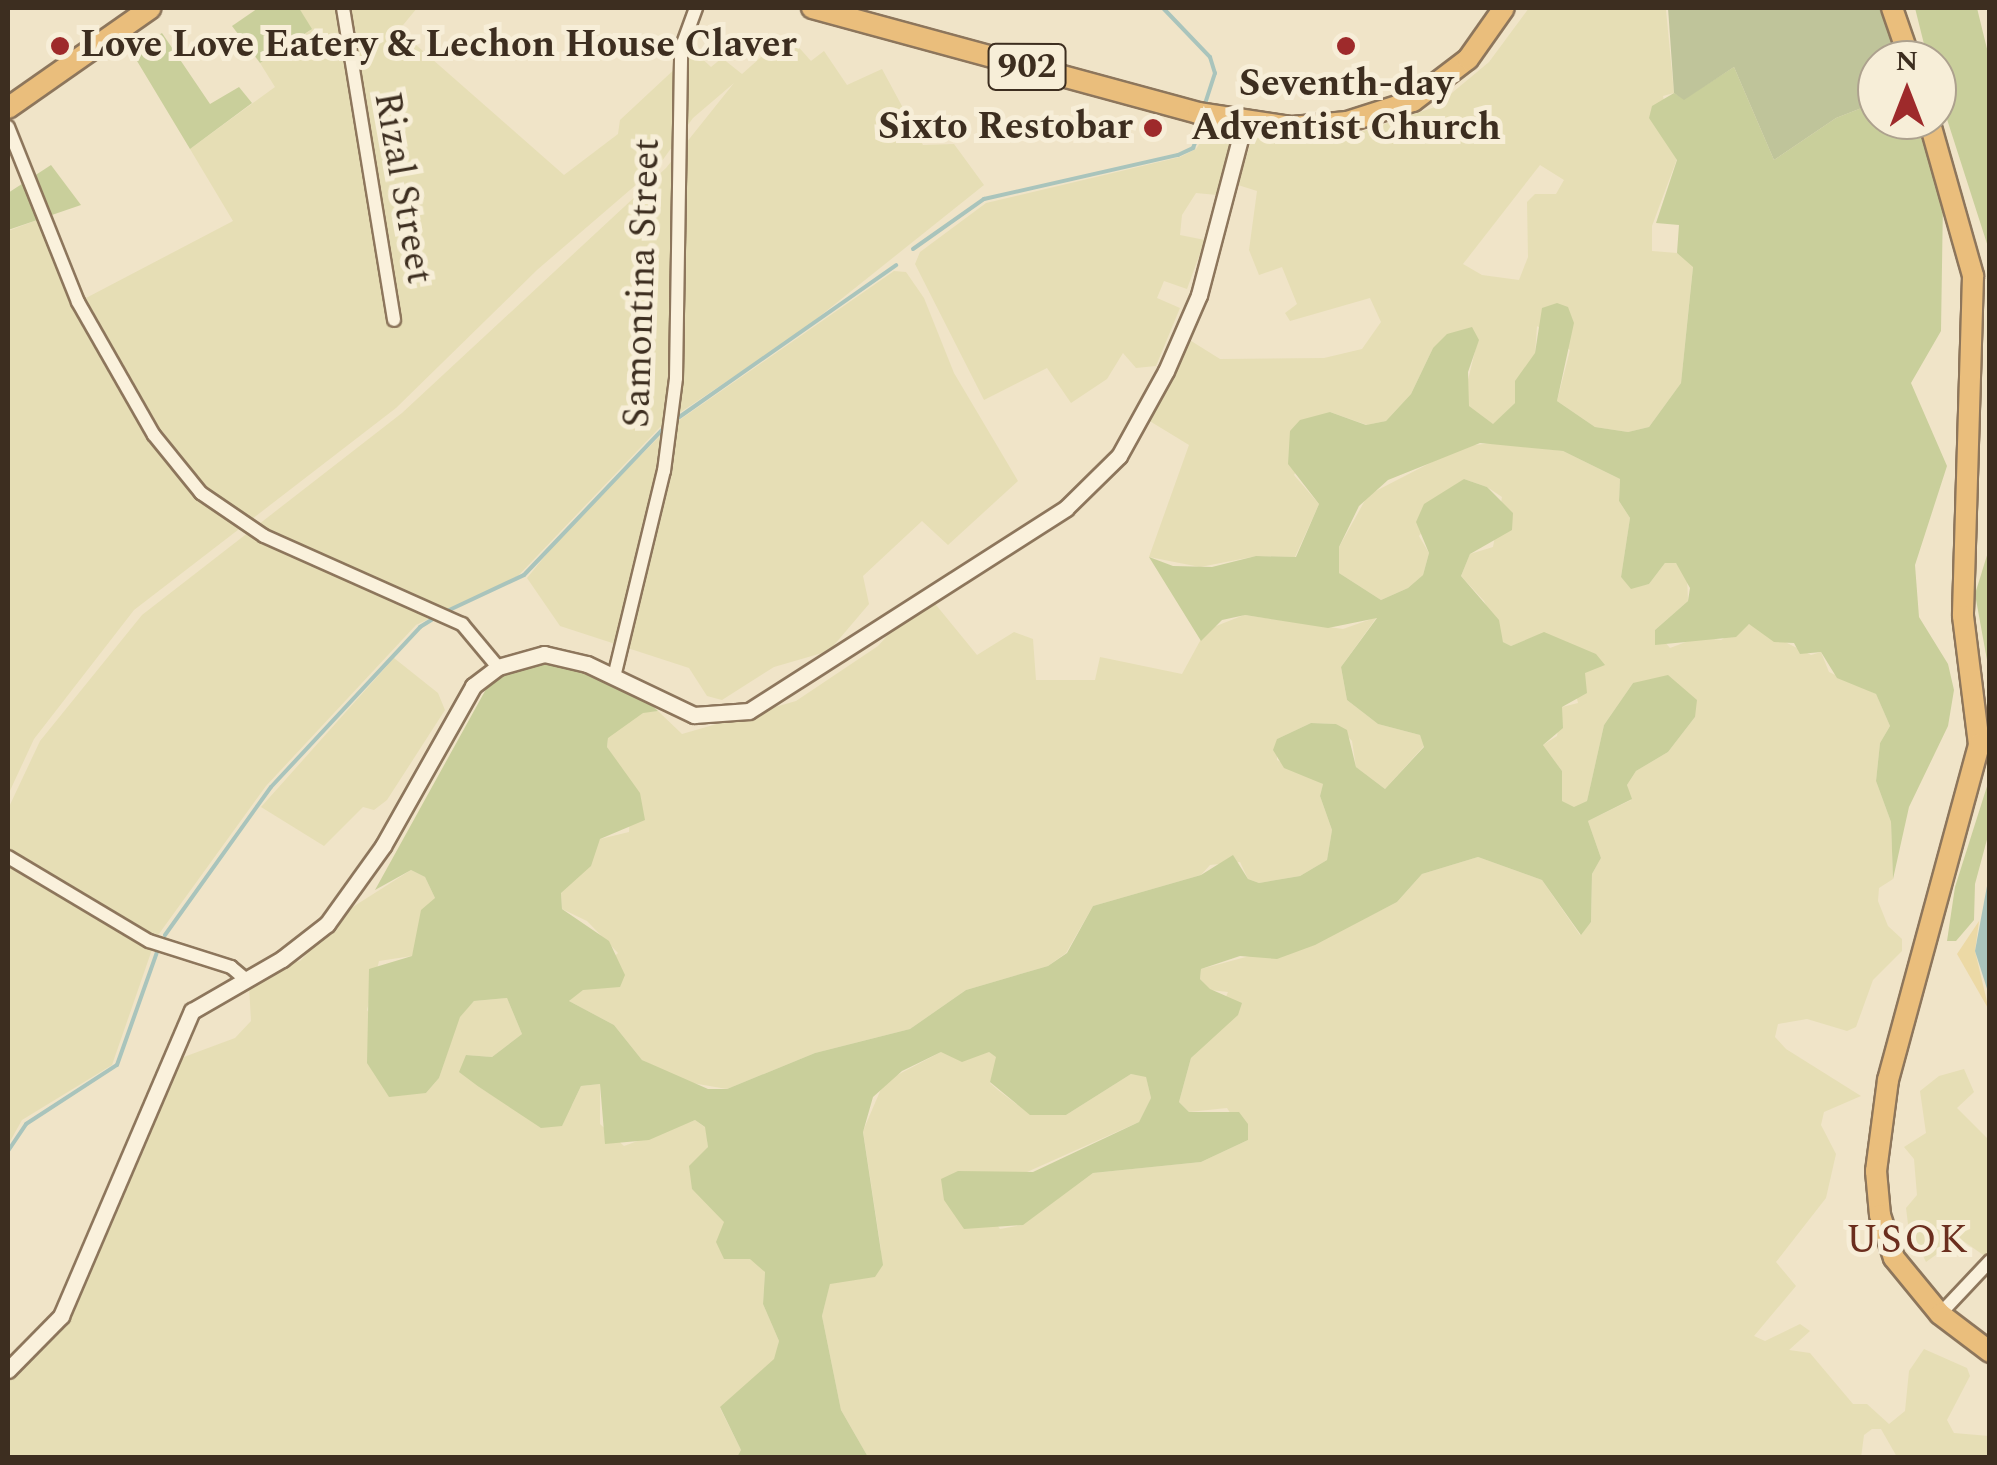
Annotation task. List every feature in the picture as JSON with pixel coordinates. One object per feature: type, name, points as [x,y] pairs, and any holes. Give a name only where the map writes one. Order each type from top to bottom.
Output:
[{"type":"highway","points":[[8,108],[152,8]]},
{"type":"highway","name":"902","points":[[812,8],[1244,123],[1347,122],[1413,101],[1468,59],[1504,8]]},
{"type":"highway","points":[[1892,8],[1903,40]]},
{"type":"highway","points":[[1934,140],[1973,276],[1963,645],[1979,744],[1888,1080],[1876,1171],[1880,1216],[1894,1258],[1940,1314],[1990,1352]]},
{"type":"street","name":"Rizal Street","points":[[344,8],[394,320]]},
{"type":"street","name":"Samontina Street","points":[[614,677],[664,470],[676,378],[680,49],[696,8]]},
{"type":"street","points":[[8,1370],[61,1316],[186,1020],[209,995],[282,959],[327,924],[382,846],[462,704],[498,667],[544,654],[614,677],[694,715],[748,711],[1023,538],[1098,482],[1144,417],[1193,312],[1244,123]]},
{"type":"street","points":[[8,126],[78,302],[154,436],[201,493],[264,536],[462,624],[498,667]]},
{"type":"street","points":[[8,857],[149,941],[231,967],[243,977]]},
{"type":"street","points":[[1940,1314],[1990,1261]]},
{"type":"shaded area","points":[[299,8],[417,8],[399,30],[564,175],[618,134],[620,120],[694,51],[711,67],[722,58],[742,74],[787,34],[811,61],[824,51],[847,85],[882,69],[923,145],[954,144],[984,185],[800,332],[663,424],[518,576],[416,625],[266,786],[156,938],[112,1065],[22,1120],[8,1145],[8,809],[40,741],[142,615],[402,413],[666,168],[734,83],[693,118],[659,165],[537,270],[396,408],[134,610],[34,739],[8,795],[8,231],[40,219],[63,284],[78,280],[86,298],[233,221],[190,149],[275,87],[260,63],[311,30]]},
{"type":"shaded area","points":[[1529,8],[1666,10],[1674,93],[1663,96],[1677,159],[1652,226],[1652,251],[1677,253],[1693,266],[1681,383],[1649,427],[1628,432],[1595,427],[1557,401],[1570,350],[1537,326],[1535,354],[1516,381],[1515,403],[1493,425],[1469,407],[1466,388],[1478,339],[1433,348],[1411,394],[1386,421],[1367,425],[1330,412],[1294,475],[1319,504],[1295,557],[1257,556],[1200,567],[1149,557],[1189,445],[1148,420],[1188,339],[1220,359],[1324,358],[1362,349],[1381,322],[1370,298],[1290,321],[1285,313],[1297,304],[1282,267],[1259,275],[1249,250],[1257,191],[1238,185],[1252,138],[1340,139],[1435,107],[1489,62]],"holes":[[[1540,165],[1564,180],[1556,194],[1535,194],[1527,202],[1528,257],[1519,280],[1482,275],[1463,264]]]},
{"type":"shaded area","points":[[1211,126],[1226,128],[1232,137],[1217,195],[1196,193],[1182,215],[1180,235],[1205,240],[1187,289],[1164,281],[1157,298],[1180,308],[1156,366],[1136,368],[1123,353],[1107,379],[1071,403],[1047,368],[984,400],[915,264],[920,252],[986,203],[1180,157],[1196,149]]},
{"type":"shaded area","points":[[894,271],[906,272],[924,298],[954,373],[1018,481],[948,545],[922,521],[863,576],[869,604],[829,651],[774,667],[722,700],[707,696],[689,668],[560,626],[527,578],[568,528],[668,428]]},
{"type":"shaded area","points":[[1495,443],[1563,451],[1620,479],[1619,501],[1630,518],[1621,577],[1631,588],[1649,584],[1665,563],[1676,563],[1687,576],[1688,601],[1655,630],[1670,648],[1699,637],[1721,640],[1749,624],[1811,655],[1821,652],[1829,672],[1876,694],[1890,726],[1880,743],[1876,781],[1891,822],[1893,879],[1879,888],[1878,901],[1888,926],[1902,939],[1902,951],[1873,980],[1856,1027],[1847,1031],[1807,1019],[1778,1024],[1775,1037],[1786,1049],[1861,1096],[1824,1112],[1821,1125],[1836,1154],[1826,1198],[1776,1262],[1796,1286],[1754,1336],[1765,1341],[1800,1324],[1810,1331],[1789,1350],[1810,1353],[1853,1404],[1867,1404],[1889,1424],[1905,1411],[1909,1371],[1924,1349],[1967,1368],[1970,1376],[1947,1420],[1954,1433],[1989,1436],[1989,1457],[1897,1457],[1881,1429],[1872,1429],[1864,1435],[1861,1458],[868,1457],[841,1410],[822,1316],[830,1283],[874,1277],[881,1250],[863,1131],[884,1082],[941,1052],[989,1052],[997,1057],[990,1083],[998,1090],[1031,1115],[1066,1115],[1131,1074],[1146,1076],[1151,1098],[1139,1122],[1018,1176],[958,1171],[1000,1229],[1022,1225],[1093,1173],[1201,1162],[1248,1140],[1227,1108],[1189,1112],[1179,1102],[1191,1058],[1207,1041],[1228,992],[1210,990],[1200,979],[1201,969],[1336,933],[1397,902],[1422,874],[1478,857],[1542,880],[1580,935],[1591,922],[1592,874],[1601,858],[1588,821],[1631,800],[1627,785],[1636,771],[1668,752],[1695,717],[1633,683],[1604,725],[1587,801],[1574,808],[1562,801],[1562,771],[1543,745],[1557,736],[1562,707],[1578,703],[1564,642],[1544,633],[1511,646],[1503,642],[1484,601],[1461,576],[1470,554],[1493,547],[1502,497],[1487,487],[1464,479],[1419,536],[1429,553],[1423,575],[1408,588],[1381,600],[1339,573],[1339,547],[1368,495],[1463,446]]},
{"type":"shaded area","points":[[932,600],[977,655],[1014,632],[1033,639],[1036,680],[1095,680],[1100,657],[1182,674],[1206,630],[1244,615],[1343,629],[1377,617],[1341,667],[1347,700],[1378,724],[1420,735],[1424,746],[1385,789],[1356,767],[1352,741],[1336,724],[1311,723],[1277,739],[1277,760],[1323,784],[1320,796],[1332,830],[1327,860],[1300,876],[1259,883],[1248,879],[1240,862],[1210,865],[1201,875],[1093,906],[1066,953],[1048,966],[966,990],[910,1029],[815,1053],[727,1089],[686,1082],[642,1060],[614,1025],[569,1001],[618,953],[587,921],[562,909],[561,893],[600,839],[629,832],[632,786],[607,747],[608,737],[643,712],[658,711],[682,734],[796,701],[878,646],[906,615]]},
{"type":"shaded area","points":[[394,658],[438,693],[445,710],[387,800],[374,810],[363,807],[324,846],[261,807]]},
{"type":"shaded area","points":[[411,870],[425,877],[435,898],[412,956],[379,961],[367,1010],[426,1093],[439,1078],[459,1017],[474,1001],[507,998],[522,1034],[492,1057],[466,1055],[479,1087],[525,1116],[572,1105],[581,1086],[600,1084],[600,1124],[624,1146],[695,1120],[706,1128],[708,1147],[692,1189],[714,1206],[765,1272],[763,1304],[779,1341],[775,1359],[720,1408],[741,1450],[737,1457],[8,1458],[8,1370],[48,1335],[165,1064],[235,1038],[251,1021],[249,986],[273,967],[300,961],[348,910]]},
{"type":"shaded area","points":[[1964,1069],[1974,1092],[1957,1108],[1989,1140],[1989,1259],[1959,1238],[1926,1262],[1908,1224],[1906,1208],[1917,1195],[1914,1159],[1904,1147],[1926,1133],[1920,1091],[1939,1076]]},
{"type":"green space","points":[[258,8],[299,8],[312,29],[260,63],[232,26]]},
{"type":"green space","points":[[1668,8],[1882,8],[1893,40],[1857,40],[1857,110],[1836,118],[1774,160],[1734,67],[1684,100],[1674,93]]},
{"type":"green space","points":[[1915,8],[1977,8],[1989,57],[1989,250],[1954,140],[1957,140],[1957,40],[1923,40]]},
{"type":"green space","points":[[162,33],[210,104],[239,87],[252,103],[190,149],[131,51]]},
{"type":"green space","points":[[1734,67],[1774,160],[1836,118],[1857,110],[1857,140],[1923,140],[1943,201],[1941,331],[1911,383],[1947,466],[1915,565],[1919,617],[1948,664],[1954,690],[1948,726],[1909,807],[1893,879],[1891,822],[1876,781],[1880,743],[1890,726],[1876,694],[1837,678],[1821,652],[1800,654],[1794,643],[1774,642],[1749,624],[1736,637],[1655,645],[1655,630],[1688,601],[1690,588],[1676,563],[1665,563],[1649,584],[1631,589],[1621,577],[1630,518],[1619,501],[1620,479],[1563,451],[1480,443],[1388,480],[1359,506],[1339,547],[1339,573],[1381,600],[1408,588],[1423,575],[1429,553],[1416,522],[1424,504],[1464,479],[1487,487],[1513,513],[1512,530],[1470,554],[1461,576],[1499,620],[1503,642],[1511,646],[1544,632],[1596,654],[1605,665],[1585,673],[1587,693],[1562,707],[1563,728],[1543,745],[1562,771],[1562,801],[1574,807],[1587,801],[1604,725],[1633,683],[1668,675],[1697,700],[1695,717],[1668,752],[1636,771],[1627,785],[1632,799],[1588,821],[1601,858],[1592,874],[1591,922],[1581,935],[1542,880],[1478,857],[1422,874],[1397,902],[1315,945],[1277,959],[1240,956],[1201,969],[1200,979],[1210,989],[1242,1003],[1238,1015],[1191,1058],[1179,1102],[1189,1112],[1239,1112],[1248,1124],[1248,1140],[1201,1162],[1093,1173],[1023,1225],[964,1229],[944,1200],[941,1179],[958,1171],[1033,1172],[1139,1122],[1151,1098],[1146,1077],[1131,1074],[1066,1115],[1030,1115],[990,1082],[996,1057],[989,1052],[962,1062],[941,1052],[902,1071],[873,1097],[863,1132],[883,1265],[875,1277],[830,1284],[822,1316],[841,1410],[868,1457],[737,1457],[741,1450],[720,1407],[774,1359],[779,1341],[763,1304],[765,1272],[750,1259],[724,1259],[716,1242],[724,1222],[692,1189],[689,1166],[708,1147],[705,1127],[695,1120],[649,1140],[605,1144],[600,1084],[581,1086],[562,1126],[541,1128],[459,1072],[466,1055],[492,1057],[522,1034],[507,998],[474,1001],[460,1017],[439,1078],[426,1093],[389,1097],[367,1063],[369,969],[412,956],[421,910],[435,898],[425,877],[411,870],[375,890],[490,682],[503,670],[537,662],[572,665],[640,695],[658,711],[643,713],[608,738],[607,747],[640,793],[645,820],[600,839],[591,866],[561,893],[562,909],[609,941],[625,975],[620,987],[583,990],[569,1001],[614,1025],[642,1060],[708,1089],[727,1089],[815,1053],[910,1029],[966,990],[1048,966],[1067,953],[1093,906],[1201,875],[1233,855],[1248,879],[1259,883],[1300,876],[1327,860],[1332,830],[1320,796],[1323,784],[1284,768],[1273,750],[1277,739],[1311,723],[1336,724],[1347,730],[1356,767],[1385,789],[1424,747],[1420,735],[1378,724],[1347,700],[1341,667],[1377,618],[1328,628],[1245,615],[1222,620],[1201,641],[1149,557],[1173,566],[1212,567],[1256,556],[1296,557],[1319,504],[1288,464],[1290,431],[1300,420],[1330,412],[1366,425],[1386,421],[1411,394],[1433,348],[1447,334],[1472,327],[1479,340],[1468,372],[1469,406],[1493,424],[1515,403],[1515,381],[1535,353],[1542,308],[1557,303],[1568,307],[1574,323],[1557,401],[1595,427],[1628,432],[1649,427],[1681,383],[1693,267],[1677,253],[1679,225],[1656,223],[1677,160],[1649,118],[1652,106],[1674,93],[1684,99]]},
{"type":"green space","points":[[51,165],[81,205],[8,230],[8,193]]},
{"type":"green space","points":[[1989,549],[1989,671],[1975,594]]},
{"type":"green space","points":[[1989,780],[1989,832],[1975,884],[1974,920],[1956,941],[1947,941],[1955,887]]},
{"type":"sand","points":[[1979,921],[1975,951],[1989,1010],[1957,954]]},
{"type":"water","points":[[1989,875],[1989,995],[1975,951]]},
{"type":"waterway","points":[[1163,8],[1210,57],[1215,73],[1205,104]]},
{"type":"waterway","points":[[913,249],[984,199],[1178,155],[1193,148],[1201,128]]},
{"type":"waterway","points":[[675,420],[896,265]]},
{"type":"waterway","points":[[445,612],[524,575],[663,429]]},
{"type":"waterway","points":[[165,935],[271,787],[420,627],[436,617]]},
{"type":"waterway","points":[[8,1151],[26,1124],[117,1065],[158,949]]},
{"type":"place","name":"Love Love Eatery & Lechon House Claver","points":[[60,46]]},
{"type":"place","name":"Seventh-day Adventist Church","points":[[1346,46]]},
{"type":"place","name":"Sixto Restobar","points":[[1153,128]]},
{"type":"district","name":"USOK","points":[[1908,1241]]}]
